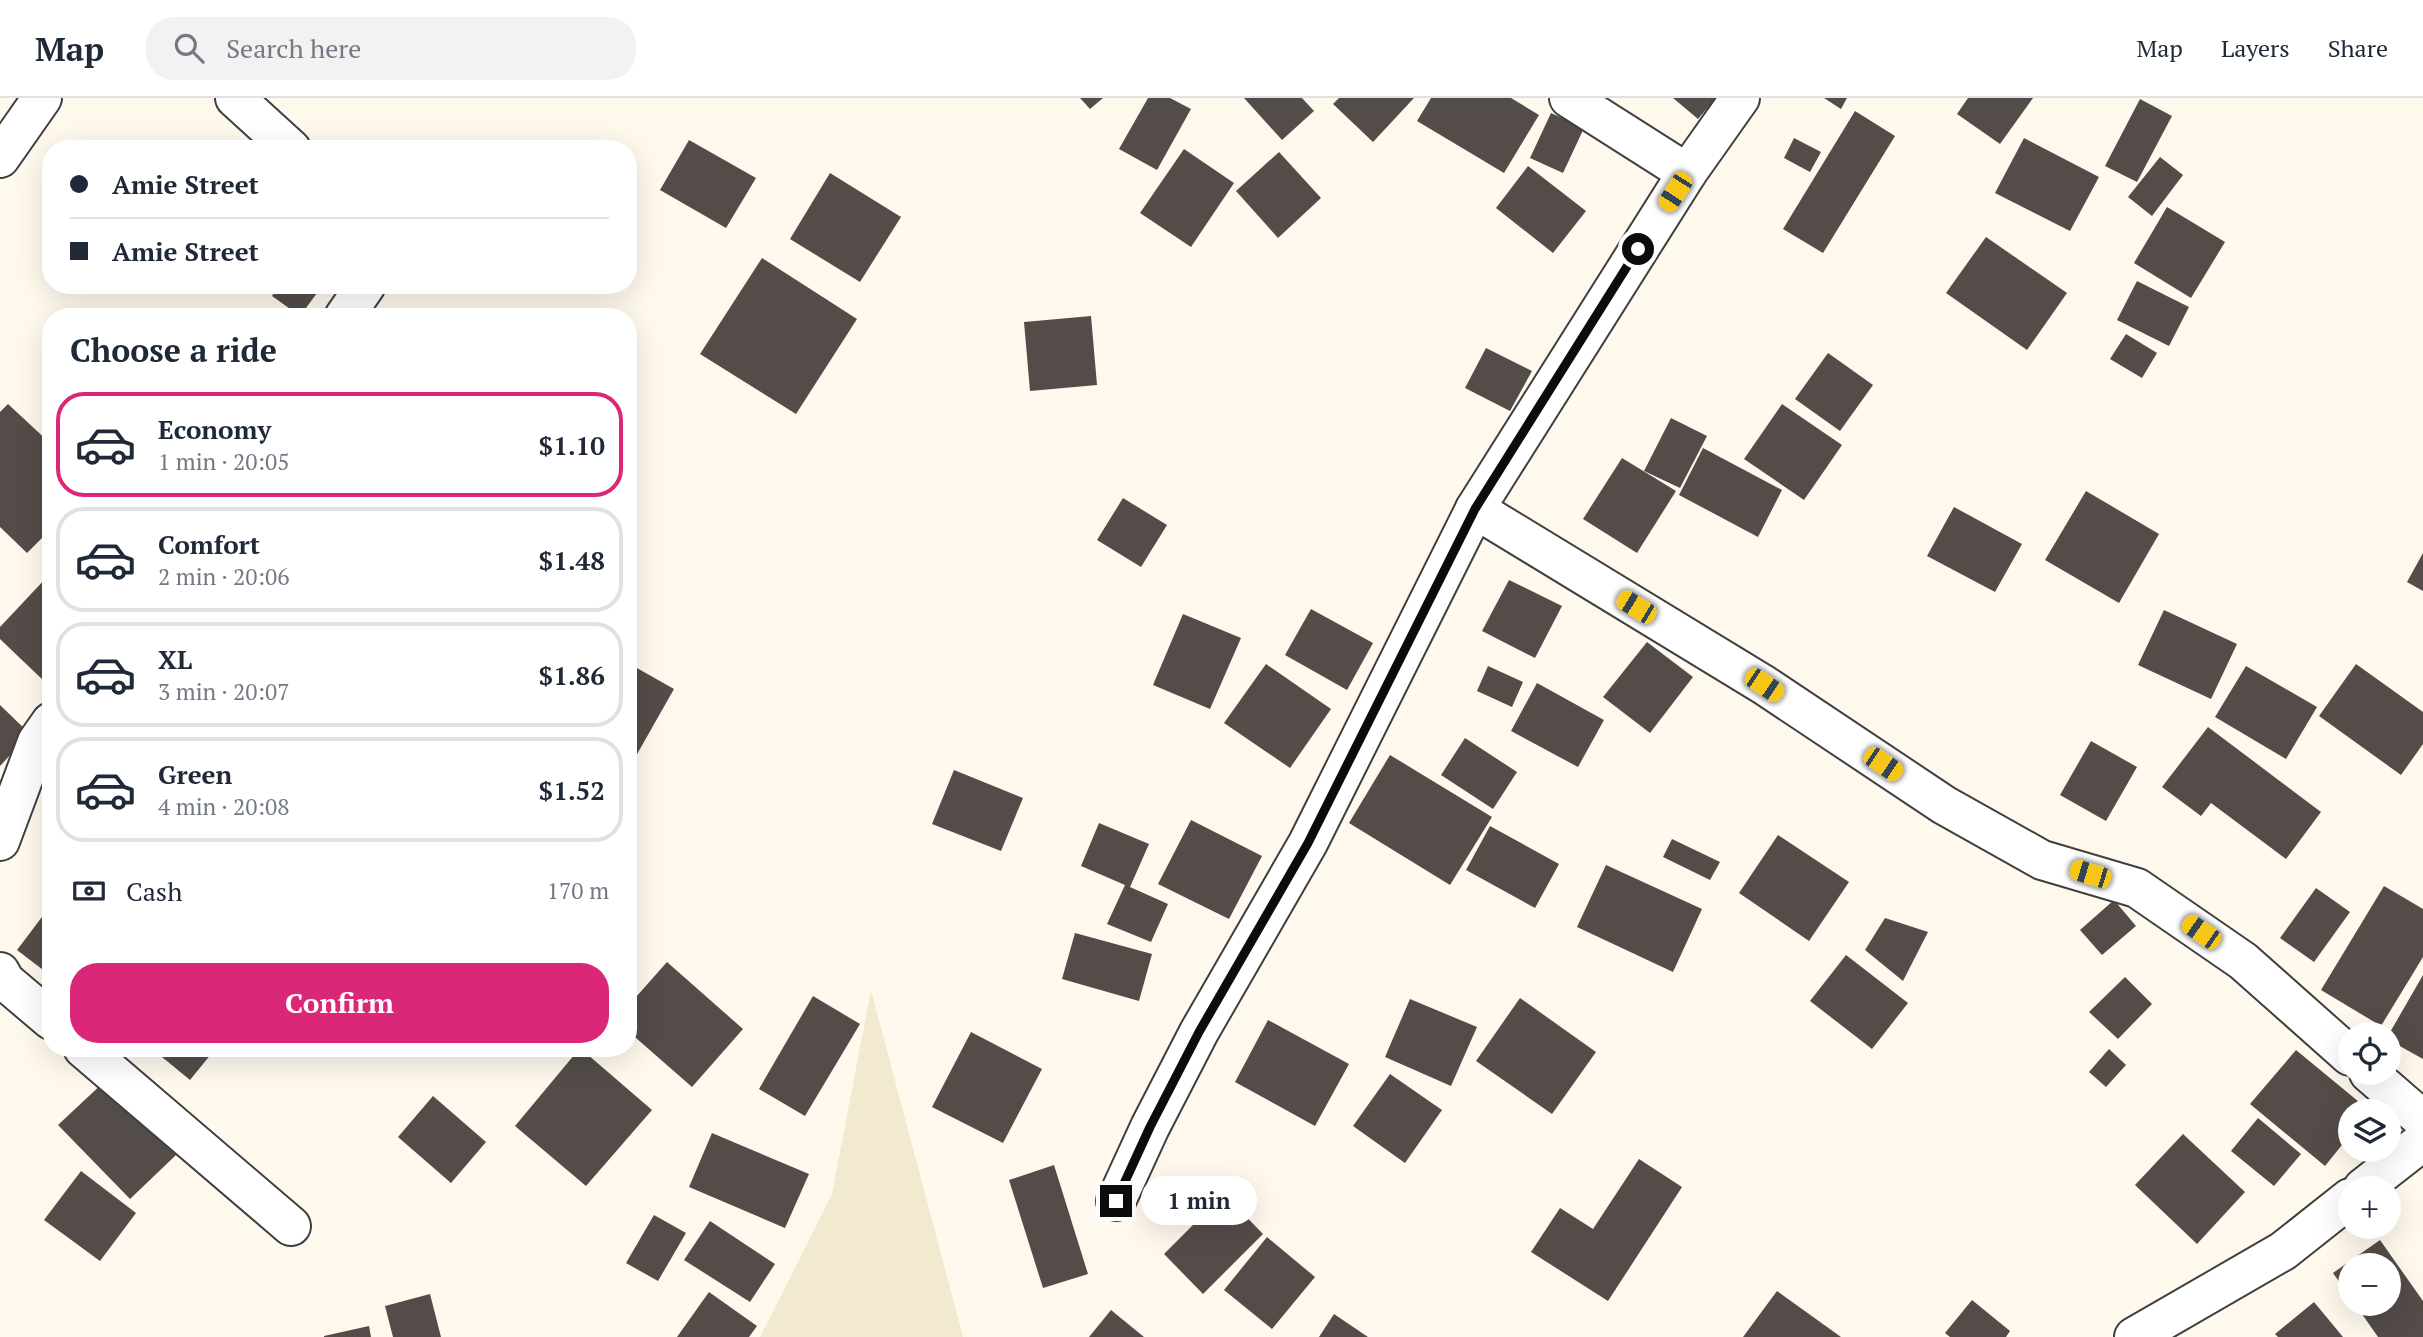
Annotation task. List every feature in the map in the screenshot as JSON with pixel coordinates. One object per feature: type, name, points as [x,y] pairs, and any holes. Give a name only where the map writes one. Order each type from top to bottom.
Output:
[{"type":"street","points":[[0,158],[42,98]]},
{"type":"street","points":[[235,98],[281,140]]},
{"type":"street","points":[[1569,98],[1687,173]]},
{"type":"street","points":[[1116,1201],[1150,1127],[1199,1032],[1308,843],[1475,509],[1687,173],[1740,98]]},
{"type":"street","points":[[1475,509],[1764,685],[1944,805],[2042,860],[2137,888],[2243,961],[2338,1045]]},
{"type":"street","points":[[0,841],[42,735]]},
{"type":"street","points":[[0,972],[5,981],[42,1012]]},
{"type":"street","points":[[94,1057],[291,1226]]},
{"type":"street","points":[[2383,1085],[2423,1120]]},
{"type":"street","points":[[2378,1176],[2423,1141]]},
{"type":"street","points":[[2134,1337],[2283,1251],[2338,1207]]},
{"type":"shaded area","points":[[871,990],[963,1337],[760,1337],[832,1194]]},
{"type":"building","points":[[1080,98],[1103,98],[1090,109]]},
{"type":"building","points":[[1148,98],[1170,98],[1191,109],[1157,170],[1119,149]]},
{"type":"building","points":[[1244,98],[1302,98],[1314,111],[1282,140]]},
{"type":"building","points":[[1339,98],[1414,98],[1373,142],[1333,104]]},
{"type":"building","points":[[1431,98],[1511,98],[1539,115],[1504,173],[1417,121]]},
{"type":"building","points":[[1673,98],[1716,98],[1698,119]]},
{"type":"building","points":[[1824,98],[1847,98],[1841,109]]},
{"type":"building","points":[[1968,98],[2033,98],[2000,144],[1957,114]]},
{"type":"building","points":[[2140,99],[2172,116],[2137,182],[2105,166]]},
{"type":"building","points":[[1855,111],[1895,136],[1823,253],[1783,229]]},
{"type":"building","points":[[1551,113],[1584,128],[1563,173],[1530,158]]},
{"type":"building","points":[[1794,138],[1821,152],[1810,172],[1784,158]]},
{"type":"building","points":[[2024,138],[2099,177],[2070,231],[1995,193]]},
{"type":"building","points":[[689,140],[756,178],[726,228],[660,190]]},
{"type":"building","points":[[1184,149],[1234,183],[1191,247],[1140,213]]},
{"type":"building","points":[[1279,152],[1321,198],[1278,238],[1236,191]]},
{"type":"building","points":[[2160,157],[2183,175],[2152,216],[2128,197]]},
{"type":"building","points":[[1528,166],[1586,211],[1553,253],[1496,208]]},
{"type":"building","points":[[830,173],[901,217],[860,282],[790,239]]},
{"type":"building","points":[[2167,207],[2225,242],[2191,298],[2134,263]]},
{"type":"building","points":[[1986,237],[2067,293],[2027,350],[1946,293]]},
{"type":"building","points":[[762,258],[857,319],[796,414],[700,354]]},
{"type":"building","points":[[2137,281],[2189,307],[2169,346],[2117,320]]},
{"type":"building","points":[[316,294],[306,308],[289,308],[272,296]]},
{"type":"building","points":[[1091,316],[1097,385],[1030,391],[1024,322]]},
{"type":"building","points":[[2126,334],[2157,353],[2142,378],[2110,359]]},
{"type":"building","points":[[1486,348],[1532,371],[1510,411],[1465,388]]},
{"type":"building","points":[[1828,353],[1873,385],[1840,431],[1795,399]]},
{"type":"building","points":[[8,404],[42,436],[42,538],[27,553],[0,527],[0,412]]},
{"type":"building","points":[[1782,404],[1842,445],[1804,500],[1744,459]]},
{"type":"building","points":[[1671,418],[1707,436],[1680,488],[1644,471]]},
{"type":"building","points":[[1703,448],[1782,490],[1758,537],[1679,495]]},
{"type":"building","points":[[1622,458],[1676,491],[1637,553],[1583,519]]},
{"type":"building","points":[[2086,491],[2159,534],[2119,603],[2045,560]]},
{"type":"building","points":[[1123,498],[1167,525],[1141,567],[1097,540]]},
{"type":"building","points":[[1954,507],[2022,544],[1995,592],[1927,556]]},
{"type":"building","points":[[2423,553],[2423,591],[2407,582]]},
{"type":"building","points":[[1509,580],[1562,606],[1535,658],[1482,631]]},
{"type":"building","points":[[42,582],[42,679],[0,639],[0,627]]},
{"type":"building","points":[[1311,609],[1373,643],[1347,690],[1285,655]]},
{"type":"building","points":[[2164,610],[2237,644],[2211,699],[2138,665]]},
{"type":"building","points":[[1183,614],[1241,638],[1210,709],[1153,685]]},
{"type":"building","points":[[1647,642],[1693,677],[1650,733],[1603,697]]},
{"type":"building","points":[[1266,664],[1331,709],[1290,768],[1224,723]]},
{"type":"building","points":[[2356,664],[2423,712],[2423,744],[2401,775],[2319,716]]},
{"type":"building","points":[[1488,666],[1523,682],[1512,707],[1477,691]]},
{"type":"building","points":[[2246,666],[2317,707],[2286,759],[2215,717]]},
{"type":"building","points":[[637,668],[674,689],[637,754]]},
{"type":"building","points":[[1537,683],[1604,720],[1578,767],[1511,731]]},
{"type":"building","points":[[0,705],[30,734],[0,766]]},
{"type":"building","points":[[2208,727],[2321,812],[2286,859],[2211,803],[2201,816],[2162,787]]},
{"type":"building","points":[[1465,738],[1517,772],[1493,809],[1441,775]]},
{"type":"building","points":[[2091,741],[2137,767],[2106,821],[2060,795]]},
{"type":"building","points":[[1390,755],[1492,817],[1450,885],[1349,823]]},
{"type":"building","points":[[954,770],[1023,798],[1001,851],[932,824]]},
{"type":"building","points":[[1191,820],[1262,856],[1229,919],[1158,884]]},
{"type":"building","points":[[1099,823],[1149,844],[1130,887],[1168,904],[1151,942],[1107,924],[1125,885],[1081,866]]},
{"type":"building","points":[[1490,826],[1559,864],[1535,908],[1466,870]]},
{"type":"building","points":[[1778,835],[1849,882],[1809,941],[1739,893]]},
{"type":"building","points":[[1672,839],[1720,862],[1710,880],[1663,857]]},
{"type":"building","points":[[1606,865],[1702,909],[1673,972],[1577,927]]},
{"type":"building","points":[[2384,886],[2423,909],[2423,957],[2383,1022],[2374,1022],[2321,990]]},
{"type":"building","points":[[2316,888],[2350,912],[2314,962],[2280,938]]},
{"type":"building","points":[[2114,900],[2136,926],[2102,955],[2080,930]]},
{"type":"building","points":[[42,917],[42,969],[17,950]]},
{"type":"building","points":[[1885,918],[1928,932],[1903,981],[1865,950]]},
{"type":"building","points":[[1075,933],[1152,954],[1139,1001],[1062,979]]},
{"type":"building","points":[[1846,955],[1908,1003],[1872,1049],[1810,1001]]},
{"type":"building","points":[[667,962],[743,1029],[692,1087],[637,1039],[637,996]]},
{"type":"building","points":[[2423,975],[2423,1059],[2401,1047],[2401,1022],[2396,1022]]},
{"type":"building","points":[[2125,977],[2152,1004],[2118,1039],[2089,1012]]},
{"type":"building","points":[[813,996],[860,1024],[805,1116],[759,1089]]},
{"type":"building","points":[[1520,998],[1596,1052],[1552,1114],[1476,1061]]},
{"type":"building","points":[[1410,999],[1477,1027],[1451,1086],[1385,1057]]},
{"type":"building","points":[[1268,1020],[1349,1064],[1315,1126],[1235,1082]]},
{"type":"building","points":[[971,1032],[1042,1069],[1003,1143],[932,1107]]},
{"type":"building","points":[[2109,1049],[2126,1065],[2106,1087],[2089,1072]]},
{"type":"building","points":[[2296,1050],[2355,1099],[2338,1099],[2338,1150],[2325,1166],[2250,1104]]},
{"type":"building","points":[[162,1057],[209,1057],[190,1080]]},
{"type":"building","points":[[572,1057],[590,1057],[652,1110],[586,1186],[515,1126]]},
{"type":"building","points":[[1390,1074],[1442,1110],[1405,1163],[1353,1126]]},
{"type":"building","points":[[105,1081],[176,1155],[130,1199],[58,1125]]},
{"type":"building","points":[[433,1096],[486,1142],[451,1183],[398,1137]]},
{"type":"building","points":[[2258,1118],[2301,1154],[2274,1186],[2231,1151]]},
{"type":"building","points":[[712,1133],[809,1174],[785,1228],[689,1187]]},
{"type":"building","points":[[2183,1134],[2245,1192],[2197,1244],[2135,1185]]},
{"type":"building","points":[[1639,1159],[1682,1187],[1608,1301],[1531,1252],[1560,1208],[1593,1229]]},
{"type":"building","points":[[1054,1165],[1088,1274],[1043,1288],[1009,1180]]},
{"type":"building","points":[[81,1171],[136,1213],[100,1261],[44,1220]]},
{"type":"building","points":[[1224,1194],[1263,1234],[1203,1294],[1164,1254]]},
{"type":"building","points":[[654,1215],[686,1233],[658,1281],[626,1263]]},
{"type":"building","points":[[710,1221],[775,1264],[750,1302],[684,1260]]},
{"type":"building","points":[[1267,1237],[1315,1277],[1272,1329],[1224,1290]]},
{"type":"building","points":[[2380,1240],[2389,1253],[2361,1253]]},
{"type":"building","points":[[2401,1270],[2423,1301],[2423,1337],[2378,1337],[2363,1316],[2401,1316]]},
{"type":"building","points":[[1777,1291],[1841,1337],[1743,1337]]},
{"type":"building","points":[[709,1292],[757,1326],[749,1337],[677,1337]]},
{"type":"building","points":[[430,1294],[441,1337],[393,1337],[385,1306]]},
{"type":"building","points":[[1972,1300],[2010,1331],[2006,1337],[1950,1337],[1945,1333]]},
{"type":"building","points":[[2314,1302],[2343,1337],[2278,1337],[2275,1334]]},
{"type":"building","points":[[1111,1310],[1144,1337],[1089,1337]]},
{"type":"building","points":[[1334,1314],[1368,1337],[1319,1337]]},
{"type":"building","points":[[369,1326],[371,1337],[324,1337],[324,1336]]},
{"type":"route","points":[[1116,1201],[1150,1127],[1199,1032],[1308,843],[1475,509],[1638,249]]}]
